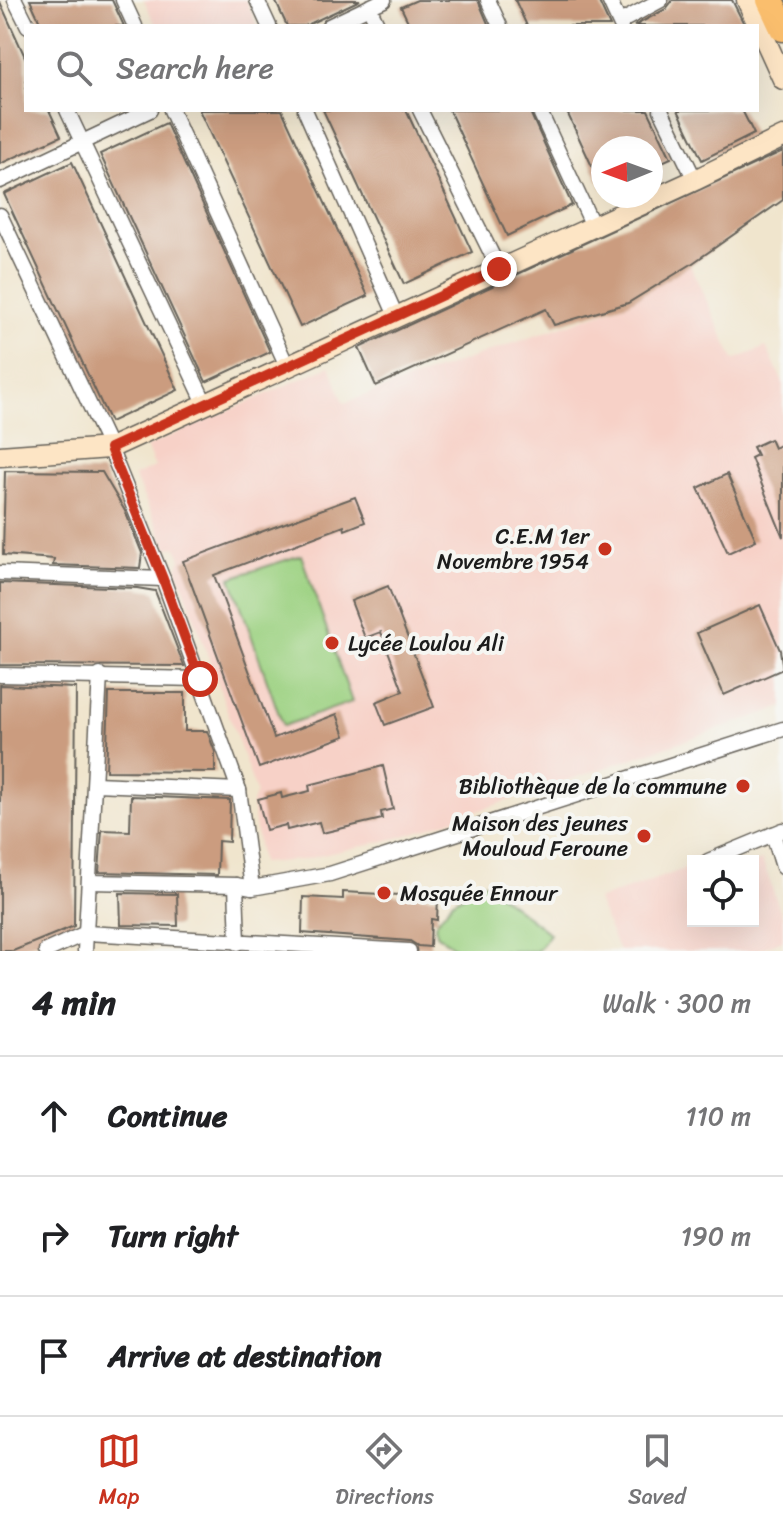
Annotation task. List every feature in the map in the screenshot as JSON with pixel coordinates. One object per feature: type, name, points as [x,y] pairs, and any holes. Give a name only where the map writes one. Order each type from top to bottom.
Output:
[{"type":"highway","points":[[770,0],[783,28]]},
{"type":"street","points":[[15,0],[27,24]]},
{"type":"street","points":[[123,0],[134,24]]},
{"type":"street","points":[[257,0],[268,24]]},
{"type":"street","points":[[333,24],[384,0]]},
{"type":"street","points":[[488,0],[499,24]]},
{"type":"street","points":[[609,0],[621,24],[661,0]]},
{"type":"street","points":[[747,0],[758,24]]},
{"type":"street","points":[[369,7],[377,24]]},
{"type":"street","points":[[759,26],[783,79]]},
{"type":"street","points":[[68,112],[205,403]]},
{"type":"street","points":[[0,181],[146,112]]},
{"type":"street","points":[[172,112],[287,366]]},
{"type":"street","points":[[306,112],[396,316]]},
{"type":"street","points":[[421,112],[499,269]]},
{"type":"street","points":[[540,112],[593,226]]},
{"type":"street","points":[[662,112],[695,180]]},
{"type":"street","points":[[0,456],[110,448],[783,137]]},
{"type":"street","points":[[0,215],[110,448],[163,579],[239,790],[252,888]]},
{"type":"street","points":[[0,573],[163,579]]},
{"type":"street","points":[[0,675],[200,679]]},
{"type":"street","points":[[85,951],[100,675]]},
{"type":"street","points":[[90,882],[236,885],[252,888],[330,874],[783,729]]},
{"type":"street","points":[[95,784],[239,790]]},
{"type":"street","points":[[722,855],[778,832],[783,867]]},
{"type":"street","points":[[236,885],[238,943]]},
{"type":"street","points":[[46,951],[86,933],[409,951]]},
{"type":"shaded area","points":[[144,0],[246,0],[256,24],[155,24]]},
{"type":"shaded area","points":[[690,265],[734,360],[766,347],[783,382],[783,707],[401,837],[301,860],[261,863],[252,803],[256,792],[177,568],[181,559],[176,547],[167,548],[134,476],[155,467],[146,447],[330,366],[344,403],[628,303]]},
{"type":"shaded area","points":[[762,860],[783,919],[783,940],[754,951],[619,951],[597,900],[687,868],[687,927],[759,927],[759,861]]},
{"type":"green space","points":[[301,555],[352,702],[283,726],[231,578]]},
{"type":"green space","points":[[484,883],[550,934],[537,951],[459,951],[436,934],[435,924],[452,902]]},
{"type":"building","points":[[30,0],[112,0],[123,24],[41,24]]},
{"type":"building","points":[[275,0],[360,0],[309,24],[286,24]]},
{"type":"building","points":[[417,0],[478,0],[488,24],[409,24],[401,7]]},
{"type":"building","points":[[515,0],[598,0],[609,24],[526,24]]},
{"type":"building","points":[[673,0],[732,0],[744,24],[638,24],[666,9]]},
{"type":"building","points":[[0,2],[24,55],[24,112],[50,112],[61,136],[0,164]]},
{"type":"building","points":[[200,112],[283,112],[368,296],[300,327]]},
{"type":"building","points":[[324,112],[407,112],[472,252],[404,284]]},
{"type":"building","points":[[450,112],[530,112],[572,205],[507,236]]},
{"type":"building","points":[[567,112],[649,112],[660,136],[591,136],[591,164]]},
{"type":"building","points":[[679,112],[743,112],[754,134],[702,160]]},
{"type":"building","points":[[166,123],[270,352],[206,382],[100,154]]},
{"type":"building","points":[[663,141],[671,158],[663,162]]},
{"type":"building","points":[[783,151],[783,200],[690,265],[628,303],[554,325],[546,309],[376,386],[359,348]]},
{"type":"building","points":[[72,162],[178,390],[110,422],[4,194]]},
{"type":"building","points":[[770,439],[774,448],[783,443],[783,537],[751,458],[757,455],[753,447]]},
{"type":"building","points":[[5,471],[102,472],[125,511],[142,553],[140,568],[53,565],[54,559],[3,555]]},
{"type":"building","points":[[727,474],[756,540],[728,553],[698,488]]},
{"type":"building","points":[[355,497],[365,522],[345,530],[344,526],[214,575],[274,738],[337,714],[345,736],[259,768],[183,561]]},
{"type":"building","points":[[0,583],[155,591],[184,666],[0,665]]},
{"type":"building","points":[[388,586],[434,707],[385,725],[376,702],[403,691],[381,632],[365,638],[351,601]]},
{"type":"building","points":[[760,605],[780,650],[783,669],[724,695],[697,633]]},
{"type":"building","points":[[0,685],[76,688],[74,926],[13,951],[0,951]]},
{"type":"building","points":[[109,693],[185,693],[185,731],[207,731],[215,752],[215,772],[106,771]]},
{"type":"building","points":[[383,766],[393,809],[381,812],[382,819],[322,833],[319,822],[287,830],[286,825],[266,830],[258,799],[281,793],[282,798],[310,791],[309,785]]},
{"type":"building","points":[[131,796],[230,800],[229,842],[218,841],[217,875],[99,872],[102,830],[130,831]]},
{"type":"building","points":[[343,892],[438,897],[437,920],[431,919],[430,947],[418,946],[410,941],[302,933],[303,897],[343,899]]},
{"type":"building","points":[[120,893],[177,894],[178,926],[121,925]]},
{"type":"place","name":"C.E.M 1er Novembre 1954","points":[[605,549]]},
{"type":"place","name":"Lycée Loulou Ali","points":[[332,643]]},
{"type":"place","name":"Bibliothèque de la commune","points":[[743,786]]},
{"type":"place","name":"Maison des jeunes Mouloud Feroune","points":[[644,836]]},
{"type":"place","name":"Mosquée Ennour","points":[[384,893]]},
{"type":"route","points":[[200,679],[110,448],[499,269]]}]
